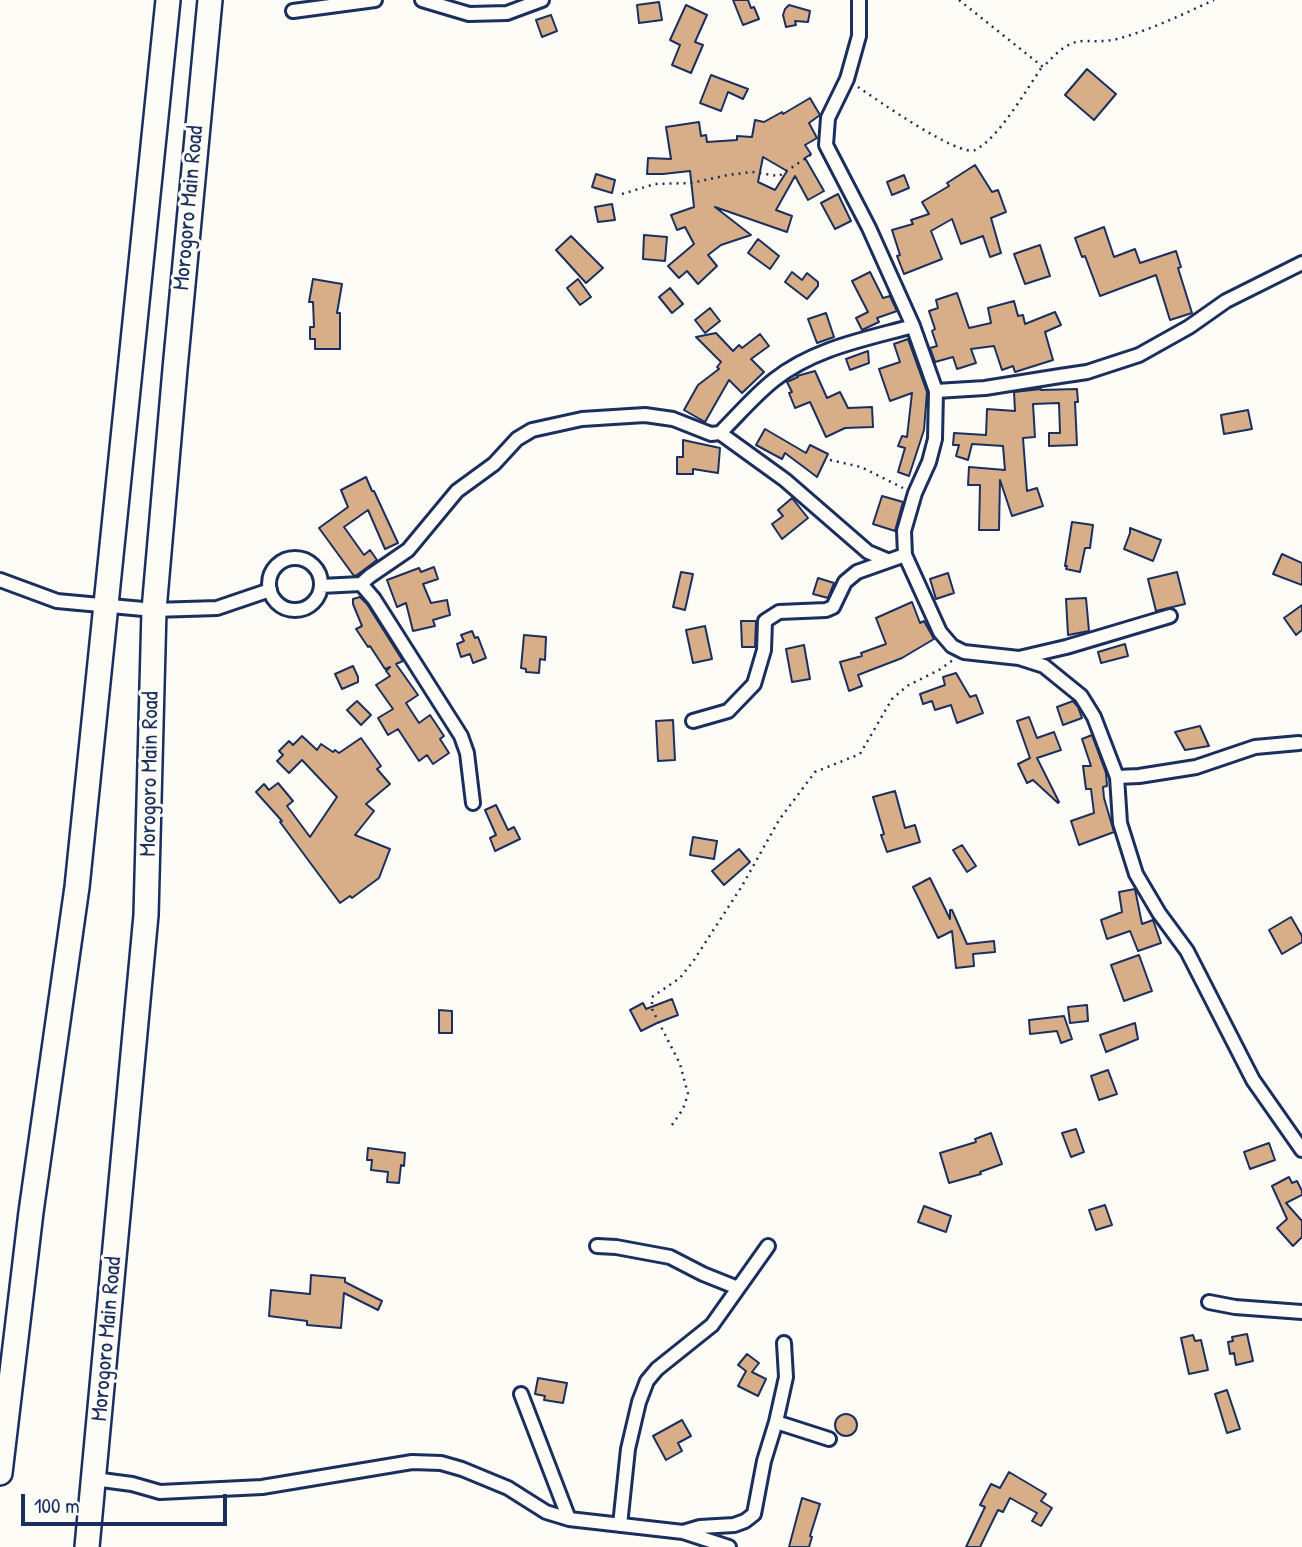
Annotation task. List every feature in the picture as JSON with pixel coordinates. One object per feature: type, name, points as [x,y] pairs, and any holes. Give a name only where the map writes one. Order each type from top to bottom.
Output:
[{"type":"highway","name":"Morogoro Main Road","points":[[0,1473],[31,1212],[77,887],[168,0]]},
{"type":"highway","name":"Morogoro Main Road","points":[[87,1547],[146,915],[154,610],[210,0]]},
{"type":"street","points":[[293,11],[375,0]]},
{"type":"street","points":[[422,0],[469,14],[507,13],[542,0]]},
{"type":"street","points":[[859,0],[859,36],[847,79],[828,118],[826,145],[869,228],[914,326],[936,391],[934,439],[929,462],[915,493],[904,531],[905,555],[940,632],[952,646],[964,652],[1018,658],[1044,666],[1081,696],[1094,717],[1117,777],[1120,823],[1136,874],[1159,914],[1187,951],[1253,1080],[1302,1150]]},
{"type":"street","points":[[936,391],[985,388],[1087,372],[1139,355],[1189,327],[1226,301],[1302,262]]},
{"type":"street","points":[[321,586],[361,584],[408,550],[457,491],[494,464],[517,439],[532,430],[582,419],[645,415],[673,419],[711,434],[720,433],[774,380],[811,357],[914,326]]},
{"type":"street","points":[[720,433],[785,480],[869,552],[887,560]]},
{"type":"street","points":[[693,721],[729,711],[754,684],[764,650],[765,621],[779,612],[826,610],[833,607],[845,582],[856,572],[905,555]]},
{"type":"street","points":[[293,558],[314,566],[320,579],[321,586],[316,600],[304,609],[289,610],[276,603],[270,590],[269,582],[274,568],[293,558]]},
{"type":"street","points":[[0,580],[57,601],[154,610],[217,608],[270,590]]},
{"type":"street","points":[[361,584],[374,599],[461,736],[467,753],[473,803]]},
{"type":"street","points":[[1018,658],[1066,647],[1170,616]]},
{"type":"street","points":[[1117,777],[1196,767],[1255,747],[1299,743]]},
{"type":"street","points":[[597,1246],[670,1257],[738,1288]]},
{"type":"street","points":[[620,1525],[628,1449],[647,1381],[656,1369],[712,1325],[768,1246]]},
{"type":"street","points":[[1209,1301],[1235,1307],[1302,1312]]},
{"type":"street","points":[[683,1532],[700,1527],[734,1525],[754,1514],[764,1461],[786,1377],[784,1343]]},
{"type":"street","points":[[521,1394],[569,1519]]},
{"type":"street","points":[[776,1422],[829,1439]]},
{"type":"street","points":[[94,1479],[132,1484],[160,1492],[262,1487],[412,1462],[440,1463],[508,1488],[546,1512],[569,1519],[683,1532],[729,1547]]},
{"type":"path","points":[[959,0],[1042,67]]},
{"type":"path","points":[[847,79],[943,141],[967,151],[974,150],[995,134],[1042,67],[1065,47],[1080,41],[1102,42],[1117,39],[1163,23],[1214,0]]},
{"type":"path","points":[[622,194],[655,184],[691,183],[752,172],[779,176],[826,145]]},
{"type":"path","points":[[830,460],[861,467],[915,493]]},
{"type":"path","points":[[672,1125],[683,1109],[688,1094],[680,1064],[652,1009],[652,997],[680,978],[694,960],[742,886],[779,820],[816,772],[860,754],[892,699],[907,686],[939,670],[964,652]]},
{"type":"building","points":[[733,0],[748,0],[759,19],[743,25]]},
{"type":"building","points":[[659,2],[662,20],[639,23],[637,5]]},
{"type":"building","points":[[686,5],[707,15],[695,42],[703,45],[691,73],[672,65],[680,45],[670,40]]},
{"type":"building","points":[[789,5],[810,11],[808,22],[795,21],[796,25],[786,27],[783,15]]},
{"type":"building","points":[[551,15],[557,31],[542,37],[536,20]]},
{"type":"building","points":[[1087,69],[1116,94],[1094,120],[1065,95]]},
{"type":"building","points":[[711,75],[748,89],[743,99],[728,92],[721,111],[700,103]]},
{"type":"building","points":[[810,98],[820,115],[809,123],[817,138],[805,145],[811,154],[805,158],[824,191],[808,200],[795,176],[776,210],[792,216],[787,232],[715,207],[751,235],[721,245],[708,255],[717,266],[698,284],[687,271],[679,278],[668,266],[694,244],[685,227],[677,230],[671,215],[694,207],[690,171],[647,174],[648,158],[671,159],[666,127],[699,122],[701,136],[706,135],[707,142],[737,140],[737,136],[752,137],[755,120],[764,122],[782,112],[783,114]],"holes":[[[763,157],[787,171],[775,190],[758,182]]]},
{"type":"building","points":[[975,165],[992,192],[998,190],[1006,212],[991,218],[1001,253],[990,257],[983,236],[961,244],[952,219],[931,231],[942,259],[904,274],[892,230],[913,224],[911,220],[929,214],[922,202],[949,186],[947,183]]},
{"type":"building","points":[[596,174],[615,180],[612,193],[592,187]]},
{"type":"building","points":[[904,175],[909,188],[892,195],[887,182]]},
{"type":"building","points":[[838,194],[851,221],[835,229],[821,203]]},
{"type":"building","points":[[612,204],[615,220],[598,222],[595,207]]},
{"type":"building","points":[[1104,227],[1114,257],[1135,249],[1140,263],[1176,251],[1181,267],[1178,268],[1192,313],[1170,320],[1156,275],[1100,296],[1075,238]]},
{"type":"building","points":[[644,235],[667,237],[665,261],[643,259]]},
{"type":"building","points":[[571,236],[603,268],[586,283],[556,250]]},
{"type":"building","points":[[758,239],[779,256],[770,269],[748,253]]},
{"type":"building","points":[[1040,245],[1050,276],[1025,284],[1014,254]]},
{"type":"building","points":[[792,272],[802,280],[807,273],[818,282],[818,286],[807,299],[785,282]]},
{"type":"building","points":[[870,272],[883,298],[890,296],[897,311],[877,318],[879,322],[862,330],[856,318],[868,312],[852,281]]},
{"type":"building","points":[[313,279],[342,284],[337,313],[340,313],[340,349],[315,349],[315,339],[310,339],[310,327],[314,327],[313,302],[309,302]]},
{"type":"building","points":[[578,279],[591,297],[580,305],[567,288]]},
{"type":"building","points":[[670,288],[683,304],[672,313],[659,297]]},
{"type":"building","points":[[957,293],[969,328],[991,323],[988,308],[1014,301],[1018,316],[1023,315],[1025,324],[1055,312],[1061,325],[1045,332],[1053,360],[1015,372],[1013,366],[1002,370],[994,346],[971,349],[976,363],[957,369],[953,357],[935,362],[930,348],[937,346],[932,331],[935,329],[929,311],[938,308],[936,300]]},
{"type":"building","points":[[710,308],[720,321],[705,333],[695,320]]},
{"type":"building","points":[[826,313],[834,337],[817,343],[808,319]]},
{"type":"building","points":[[716,333],[733,351],[739,345],[742,348],[760,334],[769,346],[751,359],[764,372],[742,393],[729,380],[705,422],[684,410],[698,385],[719,369],[717,367],[721,362],[696,337]]},
{"type":"building","points":[[908,339],[927,392],[924,430],[909,476],[898,472],[905,448],[898,446],[902,436],[907,437],[912,393],[890,401],[879,369],[900,362],[894,344]]},
{"type":"building","points":[[868,351],[869,363],[850,370],[846,359]]},
{"type":"building","points":[[815,371],[827,398],[840,392],[848,408],[872,407],[873,427],[845,428],[826,437],[810,402],[795,408],[787,382]]},
{"type":"building","points":[[1077,389],[1077,445],[1049,446],[1049,433],[1060,433],[1059,403],[1033,404],[1035,437],[1023,438],[1027,491],[1037,488],[1043,506],[1012,516],[1000,480],[999,530],[979,530],[980,485],[968,485],[969,467],[1005,470],[1003,446],[972,444],[968,460],[956,456],[959,445],[953,445],[954,433],[986,435],[987,409],[1015,411],[1014,392]]},
{"type":"building","points":[[1248,410],[1252,429],[1224,434],[1221,415]]},
{"type":"building","points":[[765,429],[806,453],[810,445],[828,454],[817,477],[785,453],[782,459],[756,445]]},
{"type":"building","points":[[683,440],[720,448],[718,473],[693,469],[693,474],[677,474],[677,457],[683,457]]},
{"type":"building","points":[[366,477],[398,543],[385,549],[368,510],[344,527],[364,555],[370,550],[377,560],[354,576],[319,528],[348,507],[341,490]]},
{"type":"building","points":[[882,496],[903,502],[895,531],[873,524]]},
{"type":"building","points":[[792,498],[808,518],[782,539],[772,524],[783,516],[778,510]]},
{"type":"building","points":[[1072,522],[1093,525],[1090,548],[1085,548],[1080,572],[1066,569],[1065,566]]},
{"type":"building","points":[[1130,528],[1161,540],[1153,561],[1124,549]]},
{"type":"building","points":[[1282,554],[1302,563],[1302,585],[1273,574]]},
{"type":"building","points":[[434,567],[438,579],[423,584],[431,603],[447,600],[450,615],[433,620],[435,626],[413,631],[406,603],[397,607],[387,580],[419,568],[421,572]]},
{"type":"building","points":[[681,572],[693,574],[685,610],[673,607]]},
{"type":"building","points":[[1177,572],[1185,604],[1156,611],[1148,579]]},
{"type":"building","points":[[948,573],[954,593],[936,599],[930,579]]},
{"type":"building","points":[[818,578],[834,583],[828,598],[813,594]]},
{"type":"building","points":[[360,597],[403,661],[396,664],[418,695],[406,703],[419,723],[430,715],[444,736],[440,739],[449,753],[433,764],[427,755],[419,761],[398,729],[388,735],[378,718],[393,709],[376,685],[390,676],[386,671],[390,667],[385,669],[356,629],[362,626],[353,599]]},
{"type":"building","points":[[1086,598],[1089,631],[1068,635],[1066,599]]},
{"type":"building","points":[[912,602],[920,623],[924,621],[934,639],[902,658],[858,675],[862,686],[849,691],[840,662],[862,656],[861,653],[886,644],[876,618]]},
{"type":"building","points":[[1302,605],[1302,630],[1296,635],[1284,618]]},
{"type":"building","points":[[741,621],[756,621],[755,647],[742,647]]},
{"type":"building","points":[[705,626],[712,659],[693,663],[686,630]]},
{"type":"building","points":[[472,631],[475,638],[478,637],[486,658],[473,663],[470,654],[461,657],[457,644],[464,641],[461,635]]},
{"type":"building","points":[[524,635],[546,637],[545,660],[540,659],[539,673],[526,672],[526,669],[521,668]]},
{"type":"building","points":[[1125,644],[1128,656],[1101,663],[1098,652]]},
{"type":"building","points":[[804,645],[810,679],[792,682],[786,649]]},
{"type":"building","points":[[353,666],[358,682],[342,689],[335,674]]},
{"type":"building","points":[[956,673],[970,697],[976,695],[983,713],[957,723],[951,705],[935,710],[932,701],[923,704],[920,694],[945,685],[943,677]]},
{"type":"building","points":[[357,701],[371,715],[361,725],[347,710]]},
{"type":"building","points":[[1073,701],[1082,718],[1063,725],[1057,707]]},
{"type":"building","points":[[1029,717],[1037,738],[1054,732],[1061,750],[1037,758],[1058,803],[1033,780],[1027,783],[1018,764],[1030,758],[1017,721]]},
{"type":"building","points":[[673,720],[675,760],[658,761],[656,721]]},
{"type":"building","points":[[1200,726],[1209,746],[1185,750],[1175,732]]},
{"type":"building","points":[[1092,735],[1106,773],[1104,798],[1114,832],[1079,845],[1071,821],[1094,813],[1091,789],[1086,789],[1083,766],[1091,766],[1082,739]]},
{"type":"building","points":[[302,736],[317,750],[321,744],[339,753],[361,738],[381,766],[377,769],[390,784],[366,804],[374,811],[355,835],[390,849],[379,878],[352,898],[350,896],[340,903],[280,822],[282,821],[256,792],[264,784],[269,790],[278,783],[293,801],[287,806],[310,837],[337,797],[302,760],[289,773],[277,761],[283,755],[279,751],[289,741],[293,745]]},
{"type":"building","points":[[895,791],[905,828],[915,825],[920,842],[887,852],[873,797]]},
{"type":"building","points":[[496,805],[508,830],[514,827],[520,839],[495,851],[490,838],[496,835],[485,810]]},
{"type":"building","points":[[693,837],[717,841],[714,859],[690,855]]},
{"type":"building","points":[[962,845],[976,866],[967,872],[953,850]]},
{"type":"building","points":[[739,849],[750,862],[724,885],[712,871]]},
{"type":"building","points":[[930,878],[950,919],[952,910],[967,944],[994,941],[995,952],[973,954],[974,966],[956,968],[952,931],[938,938],[913,887]]},
{"type":"building","points":[[1135,889],[1142,924],[1153,920],[1161,943],[1138,951],[1130,931],[1107,939],[1101,920],[1122,912],[1119,892]]},
{"type":"building","points":[[1291,917],[1302,936],[1302,942],[1282,954],[1269,930]]},
{"type":"building","points":[[1139,955],[1152,991],[1124,1001],[1111,965]]},
{"type":"building","points":[[672,999],[678,1015],[641,1031],[630,1010],[643,1003],[646,1009]]},
{"type":"building","points":[[1087,1005],[1088,1021],[1070,1023],[1068,1007]]},
{"type":"building","points":[[439,1010],[452,1011],[452,1033],[439,1033]]},
{"type":"building","points":[[1064,1016],[1072,1039],[1061,1043],[1057,1031],[1030,1034],[1029,1020]]},
{"type":"building","points":[[1135,1023],[1138,1039],[1106,1052],[1100,1035]]},
{"type":"building","points":[[1108,1070],[1117,1094],[1099,1100],[1091,1076]]},
{"type":"building","points":[[1076,1129],[1084,1152],[1071,1157],[1062,1133]]},
{"type":"building","points":[[991,1133],[1002,1164],[980,1172],[981,1174],[949,1183],[940,1153],[976,1142],[975,1139]]},
{"type":"building","points":[[1269,1143],[1275,1160],[1250,1169],[1244,1152]]},
{"type":"building","points":[[368,1148],[405,1153],[399,1183],[387,1182],[388,1172],[371,1170],[372,1160],[367,1160]]},
{"type":"building","points":[[1289,1177],[1292,1183],[1297,1181],[1302,1191],[1302,1195],[1286,1203],[1302,1221],[1302,1237],[1293,1246],[1277,1228],[1287,1219],[1272,1186]]},
{"type":"building","points":[[1105,1205],[1112,1225],[1096,1230],[1089,1210]]},
{"type":"building","points":[[924,1206],[951,1216],[946,1232],[918,1222]]},
{"type":"building","points":[[311,1275],[345,1278],[345,1282],[382,1301],[378,1310],[344,1293],[341,1328],[307,1325],[307,1321],[269,1316],[271,1290],[310,1294]]},
{"type":"building","points":[[1247,1334],[1253,1361],[1236,1365],[1228,1342],[1233,1341],[1232,1337]]},
{"type":"building","points":[[1193,1335],[1195,1341],[1201,1340],[1208,1370],[1189,1374],[1181,1338]]},
{"type":"building","points":[[747,1354],[759,1363],[752,1372],[766,1379],[758,1396],[738,1386],[746,1371],[738,1365]]},
{"type":"building","points":[[538,1378],[567,1383],[563,1403],[544,1400],[545,1396],[535,1394]]},
{"type":"building","points":[[1227,1390],[1240,1429],[1227,1433],[1215,1394]]},
{"type":"building","points":[[846,1414],[854,1417],[857,1425],[854,1433],[846,1436],[838,1433],[835,1425],[838,1417]]},
{"type":"building","points":[[682,1420],[691,1436],[678,1443],[682,1451],[666,1460],[653,1436]]},
{"type":"building","points":[[1009,1472],[1046,1494],[1041,1501],[1052,1508],[1041,1526],[1032,1521],[1037,1513],[1010,1498],[1003,1512],[998,1510],[980,1547],[966,1547],[985,1507],[980,1505],[991,1484],[1000,1488]]},
{"type":"building","points":[[802,1498],[820,1504],[810,1536],[812,1537],[809,1547],[789,1547]]}]
